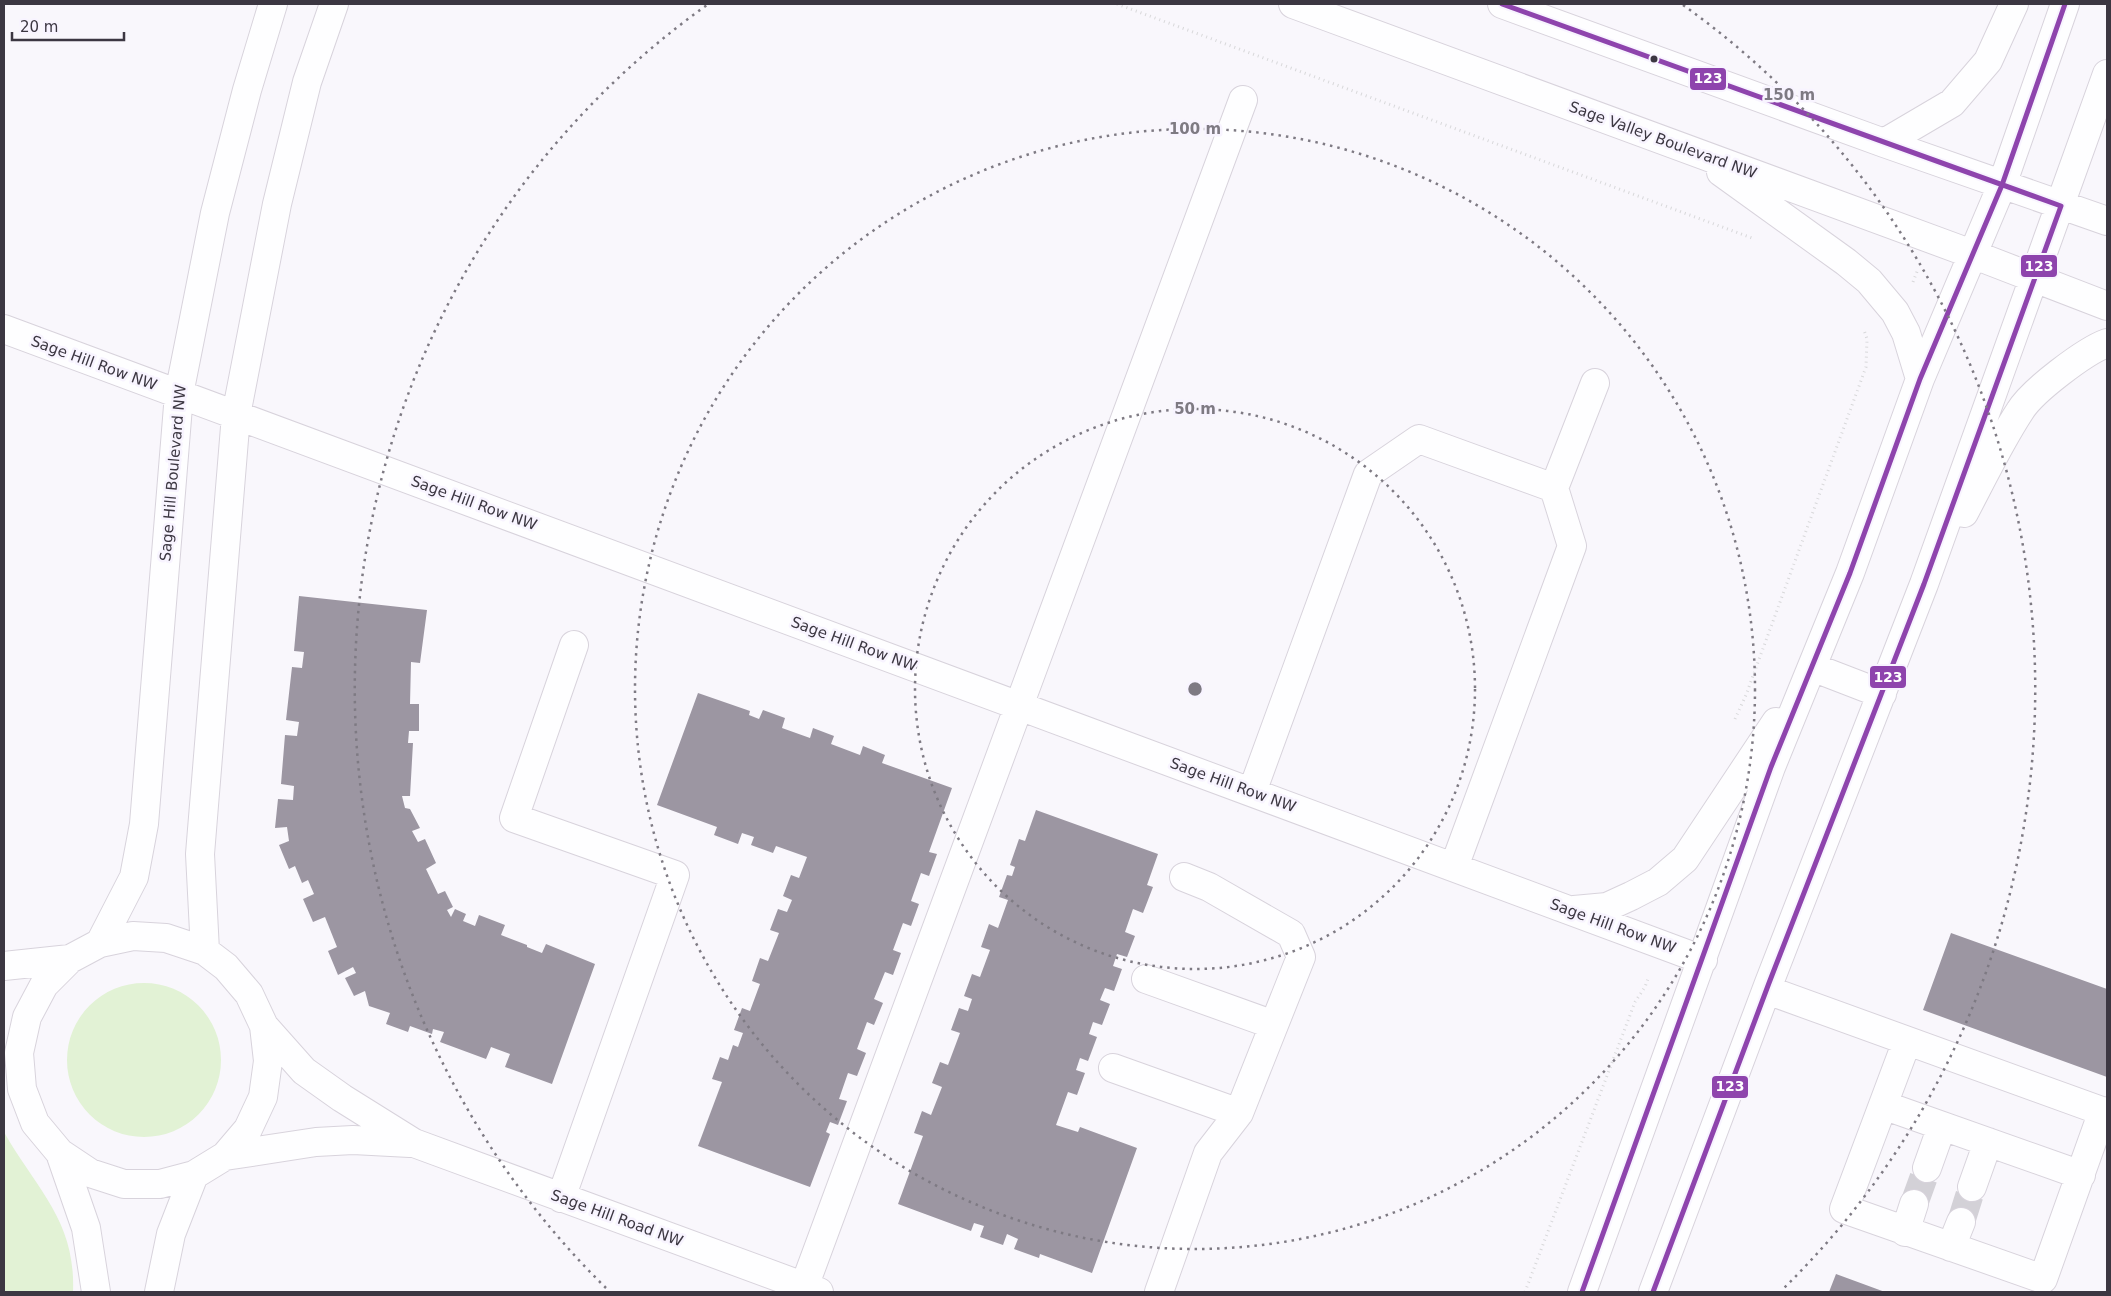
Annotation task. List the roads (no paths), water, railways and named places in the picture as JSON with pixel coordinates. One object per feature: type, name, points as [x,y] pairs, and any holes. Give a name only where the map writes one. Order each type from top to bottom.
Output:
[{"type":"street","name":"Sage Hill Boulevard NW","points":[[100,943],[134,877],[144,824],[179,394],[215,212],[247,90],[273,4]]},
{"type":"street","points":[[205,951],[200,854],[236,415],[277,204],[307,82],[334,4]]},
{"type":"street","name":"Sage Valley Boulevard NW","points":[[1293,4],[1972,254],[2107,306]]},
{"type":"street","points":[[1502,4],[1884,143],[2107,221]]},
{"type":"street","points":[[1884,143],[1952,103],[1988,61],[2014,4]]},
{"type":"street","points":[[1582,1292],[1771,767],[1850,573],[1920,379],[2002,185],[2065,4]]},
{"type":"street","points":[[1653,1292],[1924,584],[2033,278],[2107,78]]},
{"type":"street","points":[[812,1290],[1019,705],[1243,100]]},
{"type":"street","points":[[1684,148],[1752,193],[1846,262],[1868,281],[1895,312],[1906,333],[1920,379]]},
{"type":"street","name":"Sage Hill Row NW","points":[[4,329],[1703,960]]},
{"type":"street","points":[[1924,584],[2020,410],[2071,364],[2096,347],[2107,343]]},
{"type":"street","points":[[1454,867],[1572,546],[1554,488],[1596,383]]},
{"type":"street","points":[[1252,792],[1368,474],[1419,439],[1554,488]]},
{"type":"street","points":[[561,1198],[675,875],[514,818],[574,645]]},
{"type":"street","points":[[1812,666],[1882,694]]},
{"type":"street","points":[[1571,910],[1606,906],[1631,896],[1658,882],[1685,859],[1812,666]]},
{"type":"street","points":[[1159,1292],[1208,1153],[1239,1113],[1301,957],[1291,934],[1209,887],[1184,877]]},
{"type":"street","points":[[4,1088],[60,1153],[90,1173],[124,1184],[160,1184],[194,1175],[225,1156],[248,1129],[264,1096],[268,1061],[264,1026],[249,994],[226,967],[205,951],[166,938],[133,936],[100,943],[70,959],[44,985],[27,1017],[19,1053],[22,1090],[36,1123]]},
{"type":"street","points":[[4,966],[70,959]]},
{"type":"street","points":[[1146,979],[1274,1026]]},
{"type":"street","points":[[1767,990],[2105,1112],[2080,1175],[2043,1279],[1844,1209],[1907,1041]]},
{"type":"street","name":"Sage Hill Road NW","points":[[264,1026],[304,1071],[342,1098],[414,1143],[812,1290]]},
{"type":"street","points":[[1113,1068],[1239,1113]]},
{"type":"street","points":[[1883,1105],[2080,1175]]},
{"type":"street","points":[[1927,1168],[1942,1126]]},
{"type":"street","name":"Sage Hill Road NW","points":[[225,1156],[316,1142],[353,1140],[414,1143]]},
{"type":"street","points":[[1972,1187],[1988,1142]]},
{"type":"street","points":[[60,1153],[86,1228],[96,1292]]},
{"type":"street","points":[[159,1292],[171,1234],[194,1175]]},
{"type":"street","points":[[1905,1232],[1914,1204]]},
{"type":"street","points":[[1951,1248],[1961,1222]]},
{"type":"street","points":[[1572,1292],[1594,1260]]},
{"type":"tunnel","points":[[1914,1204],[1927,1168]]},
{"type":"tunnel","points":[[1961,1222],[1972,1187]]}]
